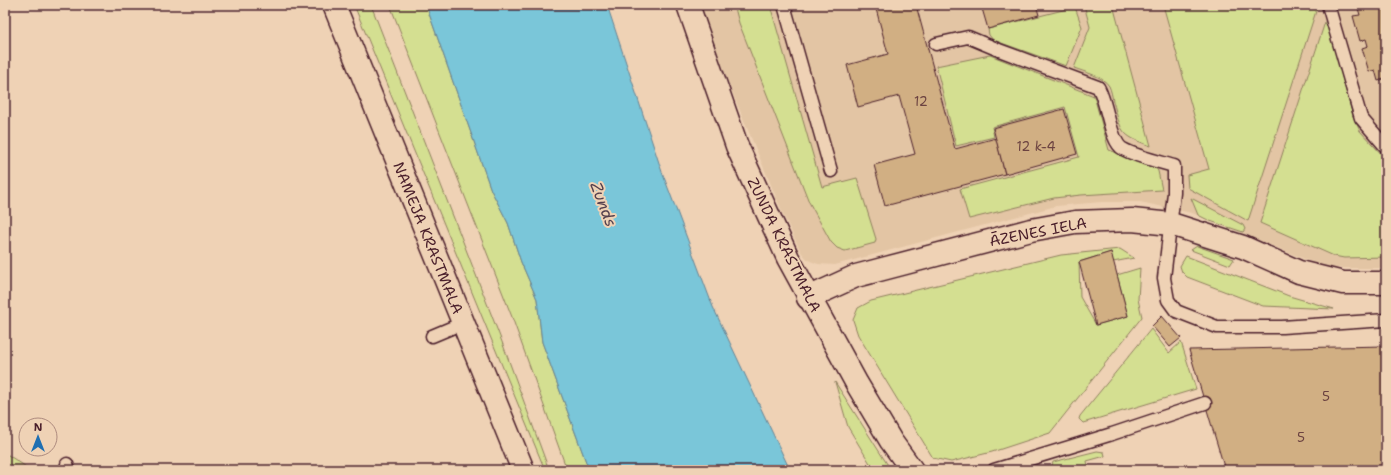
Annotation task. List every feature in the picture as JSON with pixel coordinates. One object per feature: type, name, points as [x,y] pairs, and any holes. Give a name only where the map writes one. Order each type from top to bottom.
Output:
[{"type":"street","name":"NAMEJA KRASTMALA","points":[[334,5],[523,470]]},
{"type":"street","name":"ZUNDA KRASTMALA","points":[[692,6],[737,146],[788,258],[808,298],[891,441],[912,470]]},
{"type":"street","name":"ĀZENES IELA","points":[[808,298],[856,276],[1031,230],[1075,222],[1132,220],[1171,224],[1243,247],[1299,272],[1343,283],[1386,283]]},
{"type":"lane","points":[[784,5],[831,171]]},
{"type":"lane","points":[[1328,5],[1361,118],[1386,147]]},
{"type":"lane","points":[[936,44],[968,37],[1098,87],[1103,95],[1116,140],[1122,149],[1174,166],[1171,224],[1164,278],[1168,300],[1176,311],[1217,327],[1282,327],[1386,320]]},
{"type":"lane","points":[[432,336],[463,323]]},
{"type":"lane","points":[[994,470],[1112,434],[1205,403]]},
{"type":"shaded area","points":[[700,5],[1386,5],[1386,268],[1324,267],[1192,213],[1140,202],[1101,202],[1056,206],[835,265],[818,264],[808,260],[801,252],[784,216],[730,87]]},
{"type":"green space","points":[[354,5],[371,5],[502,342],[549,470],[545,470]]},
{"type":"green space","points":[[390,5],[426,5],[491,190],[508,223],[521,262],[537,299],[542,342],[589,470],[567,470],[512,317]]},
{"type":"green space","points":[[744,5],[770,5],[822,187],[857,178],[876,239],[875,243],[845,251],[837,248],[831,242],[809,202],[739,23],[735,8]]},
{"type":"green space","points":[[1084,5],[1113,5],[1151,146],[1133,139],[1123,131],[1118,120],[1109,86],[1098,77],[1074,68],[1090,27]]},
{"type":"green space","points":[[1163,5],[1318,5],[1248,221],[1188,188],[1187,175],[1209,169]]},
{"type":"green space","points":[[1075,7],[1082,27],[1066,66],[993,40],[989,35],[988,29]]},
{"type":"green space","points":[[1326,19],[1353,116],[1360,131],[1386,159],[1386,257],[1344,258],[1334,256],[1260,223]]},
{"type":"green space","points":[[990,55],[1094,96],[1109,150],[1155,167],[1158,171],[1162,190],[1054,198],[969,219],[960,189],[1079,157],[1065,107],[992,127],[994,137],[956,146],[936,66]]},
{"type":"green space","points":[[1191,198],[1243,225],[1245,229],[1243,232],[1210,221],[1198,215]]},
{"type":"green space","points":[[1197,246],[1234,259],[1230,265],[1191,250]]},
{"type":"green space","points":[[1120,249],[1134,258],[1113,262],[1111,252],[1079,262],[1080,297],[1096,325],[1128,316],[1117,275],[1140,268],[1138,299],[1142,317],[1050,433],[992,452],[951,462],[933,458],[858,335],[853,320],[858,308],[871,301],[1061,255]]},
{"type":"green space","points":[[1186,256],[1289,296],[1334,309],[1263,306],[1187,277],[1182,272],[1180,266]]},
{"type":"green space","points":[[1151,329],[1169,353],[1181,342],[1196,389],[1083,423],[1079,419],[1080,416]]},
{"type":"green space","points":[[835,382],[891,470],[874,470],[848,427]]},
{"type":"green space","points":[[1097,451],[1104,452],[1105,456],[1087,461],[1089,470],[1051,470],[1053,462]]},
{"type":"green space","points":[[5,453],[31,470],[13,470],[5,465]]},
{"type":"water","name":"Zunds","points":[[426,5],[607,5],[662,172],[713,307],[790,470],[589,470],[542,342],[537,299],[521,262],[508,223],[491,190]]},
{"type":"building","points":[[875,5],[916,5],[955,149],[996,138],[1005,174],[885,206],[874,165],[915,154],[899,96],[858,107],[847,65],[888,54]]},
{"type":"building","points":[[981,5],[1036,5],[1039,15],[988,29]]},
{"type":"building","points":[[1357,5],[1381,5],[1382,8],[1386,7],[1386,78],[1378,81],[1375,70],[1369,72],[1362,48],[1368,46],[1366,39],[1360,41],[1353,16],[1360,15]]},
{"type":"building","points":[[1064,109],[1077,154],[1005,174],[993,128]]},
{"type":"building","points":[[1111,252],[1128,316],[1096,325],[1079,262]]},
{"type":"building","points":[[1162,316],[1181,338],[1170,347],[1152,326]]},
{"type":"building","points":[[1386,346],[1386,470],[1225,470],[1189,350]]}]
